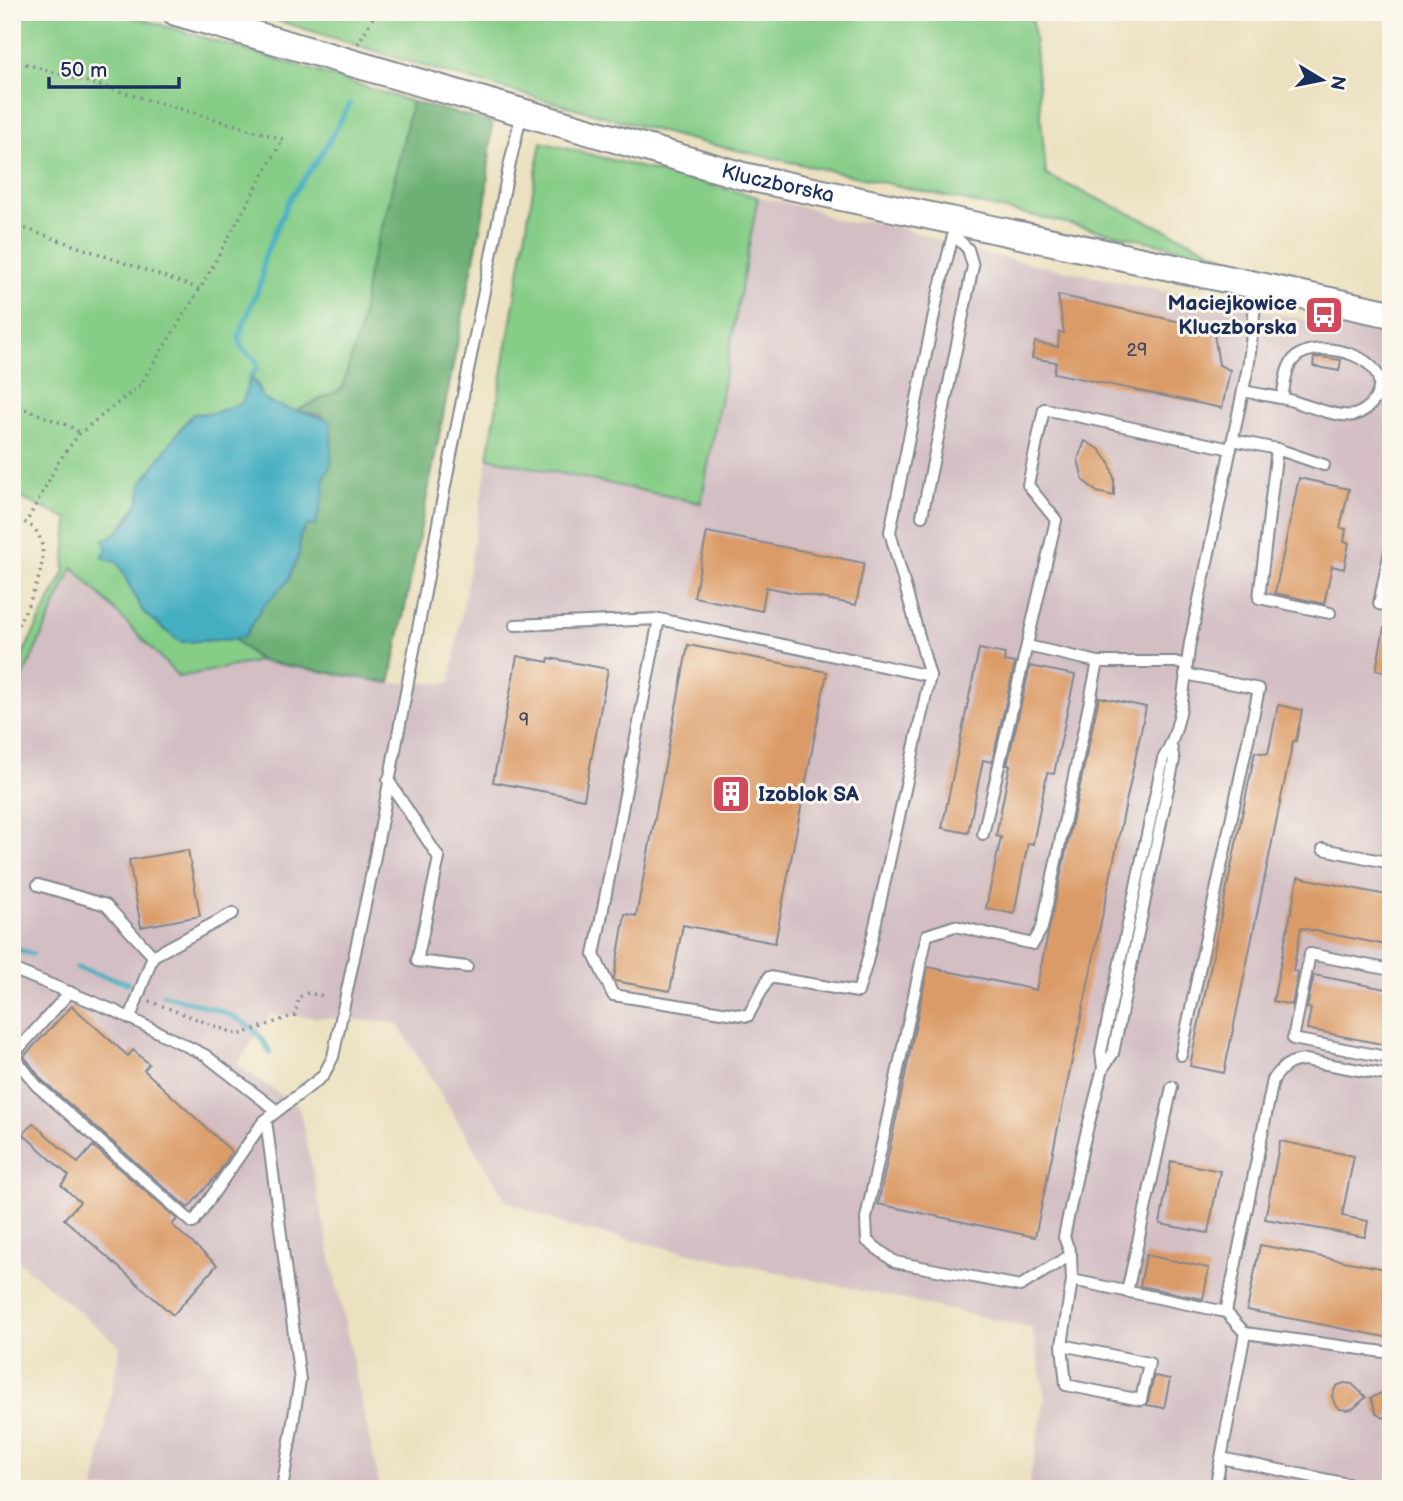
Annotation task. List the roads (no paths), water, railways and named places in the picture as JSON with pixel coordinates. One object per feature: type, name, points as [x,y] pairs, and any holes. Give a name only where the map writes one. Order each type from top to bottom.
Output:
[{"type":"street","name":"Kluczborska","points":[[176,12],[743,176],[955,228],[1391,314]]},
{"type":"lane","points":[[70,992],[13,1055],[36,1085],[193,1223],[266,1120],[323,1076],[333,1057],[522,112]]},
{"type":"lane","points":[[922,516],[973,265],[968,249],[955,228]]},
{"type":"lane","points":[[659,620],[594,955],[613,995],[748,1016],[769,977],[858,992],[867,962],[930,676],[890,532],[938,295],[955,228]]},
{"type":"lane","points":[[1062,1345],[1149,1363],[1141,1400],[1066,1385],[1062,1345],[1072,1280],[1071,1255],[1063,1237],[1103,1068],[1101,1052],[1163,759],[1171,746],[1250,362],[1257,286]]},
{"type":"lane","points":[[1243,391],[1282,398],[1345,415],[1357,415],[1374,401],[1379,391],[1379,381],[1370,363],[1361,358],[1315,348],[1304,350],[1294,359],[1288,370],[1282,398]]},
{"type":"lane","points":[[983,834],[1056,520],[1028,485],[1044,409],[1232,444],[1277,449],[1324,466]]},
{"type":"lane","points":[[1277,449],[1259,598],[1331,613]]},
{"type":"lane","points":[[1391,546],[1379,604],[1391,606]]},
{"type":"lane","points":[[515,625],[659,620],[930,676]]},
{"type":"lane","points":[[1027,646],[1098,662],[1175,662],[1186,669],[1259,689],[1181,1055]]},
{"type":"lane","points":[[1071,1255],[1020,1286],[895,1262],[867,1241],[866,1218],[927,935],[955,926],[1033,944],[1042,928],[1098,662]]},
{"type":"lane","points":[[388,780],[439,858],[417,961],[467,967]]},
{"type":"lane","points":[[1322,849],[1391,863]]},
{"type":"lane","points":[[38,885],[106,905],[153,956]]},
{"type":"lane","points":[[130,1018],[153,956],[233,913]]},
{"type":"lane","points":[[1391,970],[1310,954],[1293,1039],[1391,1058]]},
{"type":"lane","points":[[12,969],[130,1018],[205,1055],[277,1111]]},
{"type":"lane","points":[[1226,1312],[1273,1080],[1282,1067],[1293,1061],[1305,1060],[1391,1076]]},
{"type":"lane","points":[[1127,1292],[1172,1087]]},
{"type":"lane","points":[[266,1120],[300,1380],[282,1489]]},
{"type":"lane","points":[[1072,1280],[1226,1312],[1245,1333],[1391,1353]]},
{"type":"lane","points":[[1215,1489],[1245,1333]]},
{"type":"lane","points":[[1221,1458],[1372,1489]]},
{"type":"water","points":[[251,375],[260,394],[267,400],[331,422],[331,464],[323,479],[325,489],[315,526],[308,525],[300,536],[299,554],[288,581],[262,607],[245,636],[180,642],[143,612],[118,563],[102,557],[107,549],[103,540],[118,531],[131,517],[139,499],[142,482],[193,414],[214,413],[242,403]]},
{"type":"waterway","points":[[251,375],[257,369],[256,360],[242,349],[239,336],[262,279],[264,258],[289,200],[321,155],[350,104]]},
{"type":"waterway","points":[[12,948],[32,954]]},
{"type":"waterway","points":[[77,968],[128,983]]},
{"type":"waterway","points":[[163,995],[209,1007],[239,1020],[262,1039],[270,1053]]},
{"type":"place","name":"Maciejkowice Kluczborska","points":[[1324,315]]},
{"type":"place","name":"Izoblok SA","points":[[731,794]]}]
